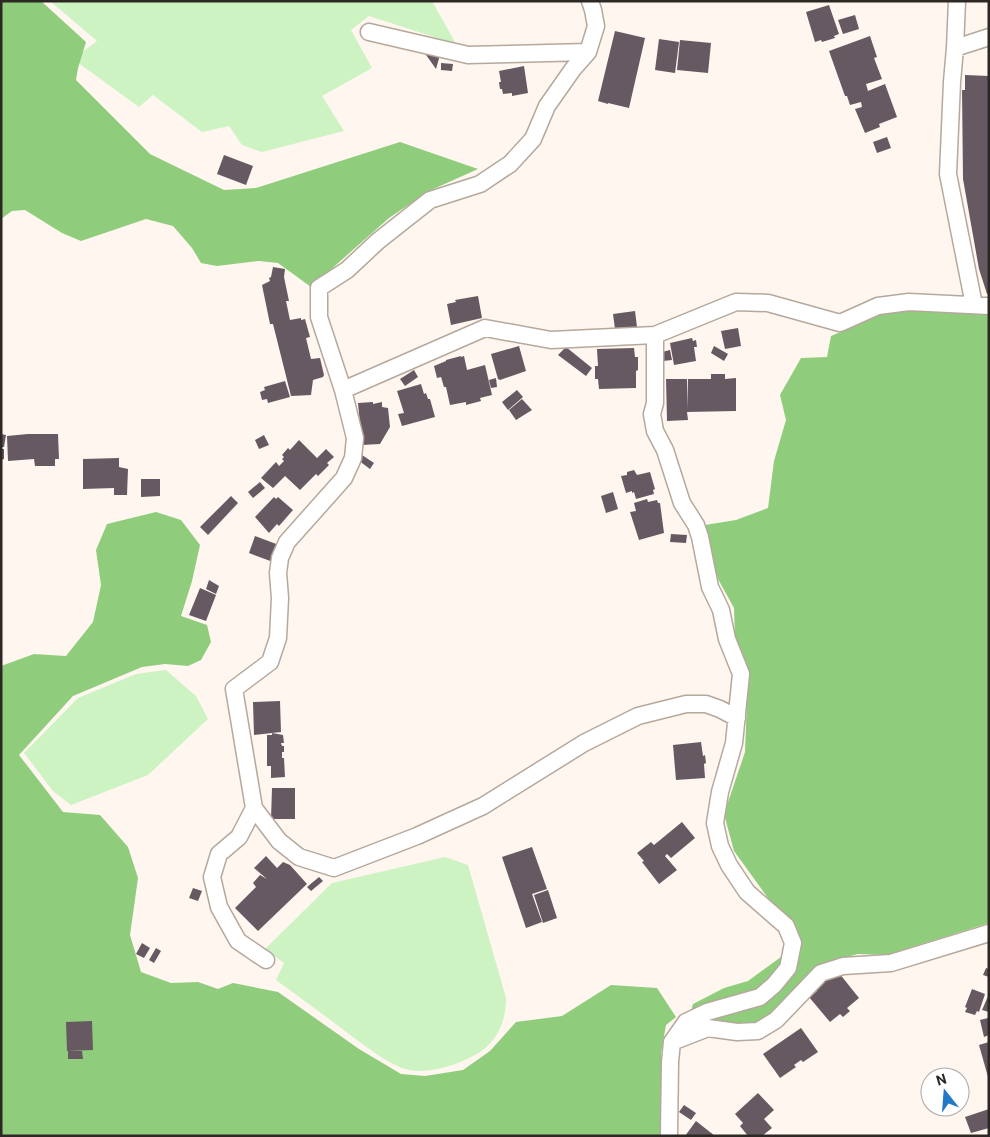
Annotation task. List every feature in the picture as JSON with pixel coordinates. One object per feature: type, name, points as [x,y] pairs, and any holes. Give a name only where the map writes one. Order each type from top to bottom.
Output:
[{"type":"street","points":[[590,1],[596,26],[588,52],[572,69],[547,106],[533,139],[510,164],[480,184],[430,200],[378,241],[347,270],[319,288],[319,317],[343,390],[354,438],[353,458],[344,478],[287,542],[280,558],[278,573],[280,598],[278,638],[270,662],[234,689],[254,808],[279,840],[299,857],[334,868],[416,836],[484,806],[584,743],[638,716],[686,704],[706,704],[737,718]]},
{"type":"street","points":[[343,390],[485,328],[552,340],[655,335],[736,302],[768,303],[840,324],[878,306],[909,302],[981,306],[948,174],[957,1]]},
{"type":"street","points":[[369,32],[468,55],[588,52]]},
{"type":"street","points":[[955,48],[989,37]]},
{"type":"street","points":[[655,335],[655,404],[652,414],[655,431],[665,450],[682,503],[696,525],[710,587],[721,610],[726,639],[740,674],[734,743],[720,792],[715,823],[720,846],[729,865],[747,892],[786,926],[793,943],[788,968],[774,985],[760,997],[706,1012],[693,1018],[686,1022],[672,1042],[669,1136]]},
{"type":"street","points":[[254,808],[239,837],[219,854],[212,877],[219,907],[238,941],[266,960]]},
{"type":"street","points":[[672,1042],[708,1028],[737,1032],[758,1031],[776,1020],[821,973],[844,966],[891,963],[989,933]]},
{"type":"green space","points":[[1,1],[41,1],[86,42],[76,80],[150,154],[224,190],[256,188],[400,142],[478,169],[429,191],[389,218],[311,287],[278,263],[259,261],[217,266],[201,263],[192,248],[173,226],[146,219],[81,241],[62,233],[25,210],[12,211],[1,219]]},
{"type":"green space","points":[[50,1],[432,1],[456,44],[369,16],[351,30],[372,68],[322,96],[344,131],[262,152],[242,145],[229,126],[202,132],[153,95],[139,107],[73,59],[97,41]]},
{"type":"green space","points":[[936,308],[989,315],[989,923],[887,955],[858,954],[825,963],[806,979],[778,1013],[749,1027],[689,1017],[693,1004],[724,988],[748,981],[796,946],[782,914],[734,851],[724,814],[745,752],[748,674],[735,639],[734,608],[718,579],[710,556],[705,525],[736,520],[768,508],[774,461],[786,420],[780,395],[801,358],[827,357],[831,336],[887,312]]},
{"type":"green space","points":[[156,512],[181,520],[200,545],[192,581],[181,616],[207,625],[211,642],[201,660],[188,666],[165,664],[142,667],[73,696],[19,755],[63,812],[100,815],[128,847],[138,878],[130,935],[141,972],[171,983],[198,982],[218,989],[233,983],[278,992],[359,1049],[401,1074],[425,1076],[463,1070],[490,1051],[516,1022],[562,1016],[611,985],[657,988],[676,1017],[666,1025],[661,1053],[663,1097],[661,1136],[1,1136],[1,666],[34,654],[66,656],[93,622],[101,585],[96,550],[107,524]]},
{"type":"green space","points":[[166,670],[196,696],[208,719],[148,775],[71,805],[53,791],[24,753],[78,698],[136,674]]},
{"type":"green space","points":[[445,857],[468,865],[506,998],[506,1007],[499,1031],[483,1050],[458,1063],[439,1069],[411,1070],[395,1065],[376,1054],[276,980],[284,963],[265,949],[332,883]]},
{"type":"building","points":[[829,5],[839,34],[834,36],[835,38],[815,42],[806,12]]},
{"type":"building","points":[[855,15],[859,29],[843,34],[838,20]]},
{"type":"building","points":[[615,31],[645,38],[629,108],[598,101]]},
{"type":"building","points":[[870,36],[877,57],[874,58],[882,79],[866,84],[868,91],[885,84],[897,117],[879,124],[880,127],[865,133],[855,109],[862,107],[861,102],[850,105],[829,51]]},
{"type":"building","points":[[659,39],[679,42],[675,73],[655,70]]},
{"type":"building","points":[[680,40],[711,43],[708,73],[677,70]]},
{"type":"building","points":[[424,52],[440,55],[436,69]]},
{"type":"building","points":[[441,63],[453,64],[452,71],[441,70]]},
{"type":"building","points":[[524,66],[528,93],[512,96],[512,93],[503,94],[502,89],[500,89],[499,71]]},
{"type":"building","points":[[965,75],[989,76],[989,294],[987,294],[979,269],[963,179],[962,90],[965,90]]},
{"type":"building","points":[[887,137],[891,148],[877,153],[873,142]]},
{"type":"building","points":[[224,155],[253,166],[246,185],[217,174]]},
{"type":"building","points":[[273,267],[285,269],[284,277],[289,301],[286,301],[290,320],[305,319],[310,337],[306,338],[311,359],[320,358],[324,375],[313,380],[311,395],[291,396],[273,324],[270,324],[262,285],[270,281],[269,278],[271,277]]},
{"type":"building","points":[[478,296],[482,318],[451,325],[447,304],[456,302],[455,300]]},
{"type":"building","points":[[635,311],[637,327],[615,329],[613,314]]},
{"type":"building","points":[[738,328],[741,346],[725,349],[721,331]]},
{"type":"building","points":[[692,338],[693,341],[696,340],[697,347],[694,347],[696,361],[674,365],[670,343]]},
{"type":"building","points":[[519,346],[526,371],[500,380],[498,379],[491,354]]},
{"type":"building","points":[[714,346],[728,354],[724,361],[711,353]]},
{"type":"building","points":[[566,347],[592,368],[586,376],[558,355]]},
{"type":"building","points":[[634,348],[635,357],[638,357],[636,388],[599,389],[598,379],[595,379],[595,366],[598,366],[597,349]]},
{"type":"building","points":[[670,350],[672,360],[663,361],[662,352]]},
{"type":"building","points":[[464,356],[467,370],[485,365],[492,395],[480,398],[481,401],[466,405],[466,402],[450,405],[446,387],[444,387],[441,377],[437,378],[434,366]]},
{"type":"building","points":[[414,370],[418,377],[405,386],[400,379]]},
{"type":"building","points":[[711,374],[725,374],[725,379],[736,378],[736,411],[687,412],[688,420],[667,421],[666,379],[687,379],[688,409],[688,379],[711,379]]},
{"type":"building","points":[[496,378],[497,387],[491,388],[489,380]]},
{"type":"building","points":[[285,381],[290,397],[268,403],[267,399],[262,400],[260,392],[265,390],[264,387]]},
{"type":"building","points":[[421,384],[424,394],[426,393],[428,399],[430,399],[435,417],[402,426],[398,414],[404,413],[397,391]]},
{"type":"building","points":[[517,390],[523,397],[508,410],[502,402]]},
{"type":"building","points":[[522,399],[532,410],[516,420],[509,410]]},
{"type":"building","points":[[373,402],[373,404],[382,402],[382,407],[388,408],[390,427],[380,444],[362,445],[358,403]]},
{"type":"building","points":[[1,434],[6,435],[4,447],[1,447]]},
{"type":"building","points":[[58,434],[59,459],[55,459],[55,466],[35,466],[34,459],[8,461],[7,436]]},
{"type":"building","points":[[264,435],[269,445],[259,449],[255,440]]},
{"type":"building","points":[[299,440],[317,458],[326,449],[334,457],[318,476],[316,474],[300,490],[285,476],[273,488],[261,478],[276,462],[279,466],[284,461],[282,455],[288,448],[290,450]]},
{"type":"building","points":[[1,449],[4,449],[4,459],[1,460]]},
{"type":"building","points":[[362,455],[374,463],[370,469],[358,460]]},
{"type":"building","points":[[119,458],[119,467],[128,469],[127,495],[114,495],[114,488],[83,489],[83,459]]},
{"type":"building","points":[[634,470],[637,475],[650,472],[655,489],[653,490],[654,494],[636,499],[634,492],[626,493],[621,476],[627,475],[627,472]]},
{"type":"building","points":[[141,479],[160,479],[160,496],[141,497]]},
{"type":"building","points":[[260,482],[265,488],[253,498],[248,492]]},
{"type":"building","points":[[613,492],[618,509],[606,513],[601,496]]},
{"type":"building","points":[[231,496],[238,503],[208,535],[200,527]]},
{"type":"building","points":[[274,497],[276,499],[278,497],[293,510],[279,526],[277,524],[269,533],[255,517]]},
{"type":"building","points":[[647,499],[648,502],[657,500],[660,503],[664,533],[639,540],[630,512],[636,511],[634,503]]},
{"type":"building","points":[[671,534],[687,535],[686,543],[670,542]]},
{"type":"building","points":[[255,536],[279,545],[273,562],[249,553]]},
{"type":"building","points":[[209,580],[219,586],[216,594],[206,589]]},
{"type":"building","points":[[200,588],[216,595],[206,621],[189,615]]},
{"type":"building","points":[[280,701],[281,732],[254,735],[253,702]]},
{"type":"building","points":[[272,733],[283,735],[284,743],[281,743],[284,746],[282,758],[284,758],[285,777],[271,778],[271,766],[267,766],[267,735],[272,735]]},
{"type":"building","points":[[701,742],[706,763],[704,764],[705,778],[676,780],[673,745]]},
{"type":"building","points":[[272,788],[295,788],[295,819],[271,819]]},
{"type":"building","points":[[682,822],[695,838],[671,858],[667,854],[665,856],[677,870],[659,884],[637,853],[651,842],[654,845]]},
{"type":"building","points":[[532,847],[547,889],[532,894],[542,922],[526,928],[502,857]]},
{"type":"building","points":[[266,856],[277,868],[283,862],[290,865],[307,884],[258,931],[235,908],[256,887],[253,883],[260,875],[267,879],[254,868]]},
{"type":"building","points":[[319,877],[323,881],[311,891],[307,887]]},
{"type":"building","points":[[193,888],[202,891],[198,901],[189,898]]},
{"type":"building","points":[[548,890],[557,918],[543,923],[534,895]]},
{"type":"building","points":[[142,943],[150,948],[144,958],[136,954]]},
{"type":"building","points":[[156,948],[161,951],[154,963],[149,960]]},
{"type":"building","points":[[986,968],[989,969],[989,977],[983,975]]},
{"type":"building","points":[[839,973],[859,998],[847,1008],[850,1011],[843,1017],[840,1014],[830,1022],[809,997],[829,977],[831,979]]},
{"type":"building","points":[[972,989],[985,994],[979,1012],[977,1011],[975,1015],[965,1012]]},
{"type":"building","points":[[989,994],[989,1012],[982,1010]]},
{"type":"building","points":[[988,1018],[989,1035],[984,1037],[980,1020]]},
{"type":"building","points":[[92,1021],[93,1050],[67,1051],[66,1022]]},
{"type":"building","points":[[801,1028],[818,1052],[803,1062],[801,1060],[794,1065],[796,1067],[780,1078],[763,1054]]},
{"type":"building","points":[[989,1042],[989,1077],[988,1077],[979,1045]]},
{"type":"building","points":[[68,1051],[82,1051],[83,1059],[68,1059]]},
{"type":"building","points":[[758,1093],[774,1110],[764,1119],[772,1128],[762,1136],[748,1136],[740,1126],[743,1123],[735,1114]]},
{"type":"building","points":[[684,1105],[696,1113],[691,1120],[679,1112]]},
{"type":"building","points":[[989,1109],[989,1128],[971,1133],[965,1117],[970,1117],[970,1115]]},
{"type":"building","points":[[696,1121],[715,1136],[685,1136]]}]
